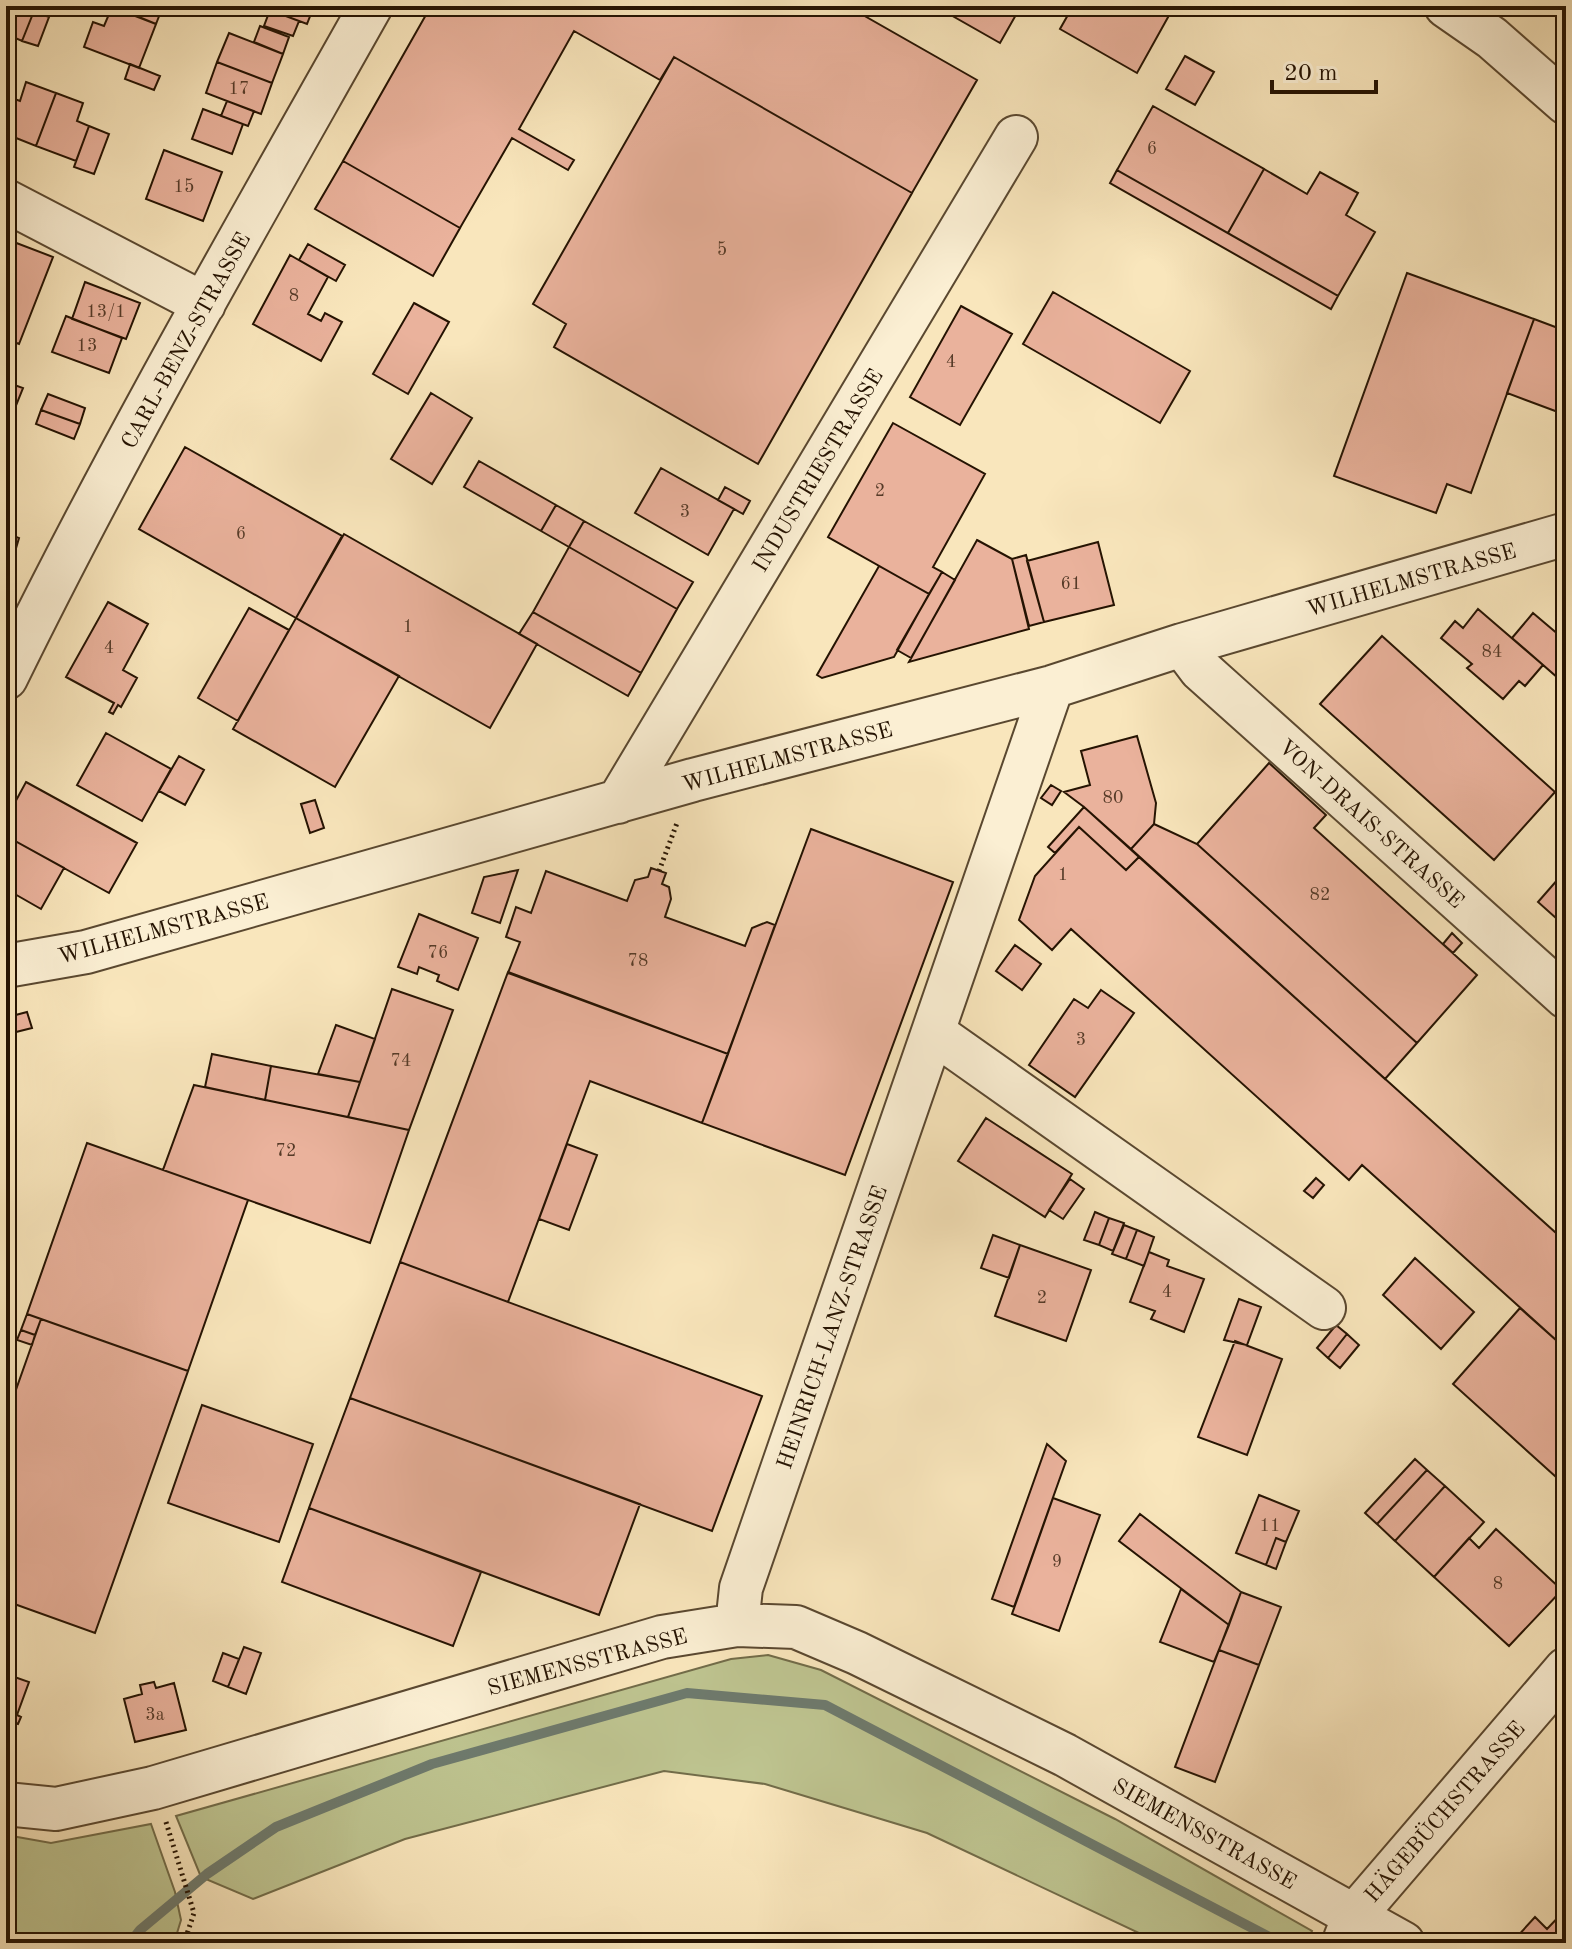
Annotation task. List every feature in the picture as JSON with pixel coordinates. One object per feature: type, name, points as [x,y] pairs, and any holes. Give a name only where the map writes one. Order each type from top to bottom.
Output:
[{"type":"street","name":"CARL-BENZ-STRASSE","points":[[6,678],[39,610],[204,304],[371,6]]},
{"type":"street","points":[[1446,6],[1492,38],[1566,103]]},
{"type":"street","name":"INDUSTRIESTRASSE","points":[[618,802],[1016,137]]},
{"type":"street","points":[[6,201],[204,304]]},
{"type":"street","name":"WILHELMSTRASSE","points":[[6,966],[86,952],[774,758],[1052,687],[1182,645],[1566,534]]},
{"type":"street","name":"VON-DRAIS-STRASSE","points":[[1182,645],[1200,669],[1566,997]]},
{"type":"street","name":"HEINRICH-LANZ-STRASSE","points":[[737,1625],[741,1588],[1052,687]]},
{"type":"street","points":[[933,1032],[1324,1308]]},
{"type":"street","name":"SIEMENSSTRASSE","points":[[6,1804],[56,1809],[153,1788],[662,1637],[737,1625],[796,1627],[857,1653],[1065,1755],[1349,1929],[1403,1943]]},
{"type":"street","name":"HÄGEBÜCHSTRASSE","points":[[1349,1929],[1566,1669]]},
{"type":"path","points":[[174,1843],[194,1913],[184,1943]]},
{"type":"green space","points":[[768,1655],[821,1670],[1115,1819],[1312,1931],[1307,1943],[1160,1943],[927,1833],[765,1784],[664,1771],[405,1839],[253,1899],[201,1877],[176,1816],[731,1659]]},
{"type":"green space","points":[[151,1824],[175,1892],[181,1920],[174,1943],[6,1943],[6,1835],[51,1843]]},
{"type":"building","points":[[16,6],[36,6],[22,41],[6,34]]},
{"type":"building","points":[[112,6],[163,6],[156,24]]},
{"type":"building","points":[[259,6],[314,6],[307,24]]},
{"type":"building","points":[[431,6],[847,6],[977,80],[912,193],[674,57],[660,80],[574,31],[519,129],[574,160],[568,170],[512,138],[460,228],[343,161]]},
{"type":"building","points":[[935,6],[1021,6],[1000,43]]},
{"type":"building","points":[[1073,6],[1166,6],[1172,10],[1137,73],[1060,29]]},
{"type":"building","points":[[112,7],[156,24],[139,68],[84,47],[93,22],[104,26]]},
{"type":"building","points":[[270,10],[299,21],[293,36],[264,26]]},
{"type":"building","points":[[34,11],[49,17],[38,46],[22,41]]},
{"type":"building","points":[[260,26],[289,37],[283,54],[254,42]]},
{"type":"building","points":[[229,33],[283,54],[272,83],[217,62]]},
{"type":"building","points":[[1185,56],[1214,72],[1195,105],[1166,89]]},
{"type":"building","points":[[674,57],[912,193],[758,464],[554,347],[566,324],[533,304]]},
{"type":"building","points":[[217,62],[272,83],[261,114],[206,93]]},
{"type":"building","points":[[130,64],[160,76],[154,90],[125,79]]},
{"type":"building","points":[[26,82],[56,93],[36,146],[6,134],[6,104],[9,97],[20,101]]},
{"type":"building","points":[[56,93],[83,103],[77,121],[89,126],[76,161],[36,146]]},
{"type":"building","points":[[227,101],[254,111],[248,126],[221,116]]},
{"type":"building","points":[[1153,106],[1264,169],[1228,233],[1117,170]]},
{"type":"building","points":[[203,109],[243,124],[232,154],[192,139]]},
{"type":"building","points":[[89,126],[109,134],[94,174],[74,167]]},
{"type":"building","points":[[164,150],[222,172],[203,221],[146,199]]},
{"type":"building","points":[[343,161],[460,228],[433,276],[315,209]]},
{"type":"building","points":[[1264,169],[1307,194],[1320,172],[1358,193],[1346,215],[1375,232],[1338,296],[1228,233]]},
{"type":"building","points":[[1117,170],[1338,296],[1331,309],[1110,183]]},
{"type":"building","points":[[6,239],[53,257],[19,344],[6,339]]},
{"type":"building","points":[[308,244],[345,265],[336,281],[299,260]]},
{"type":"building","points":[[290,255],[328,277],[308,314],[321,321],[325,313],[342,322],[321,361],[253,324]]},
{"type":"building","points":[[1407,273],[1534,319],[1471,493],[1447,484],[1436,513],[1334,476]]},
{"type":"building","points":[[85,282],[140,303],[126,339],[72,319]]},
{"type":"building","points":[[1053,292],[1190,371],[1160,423],[1023,344]]},
{"type":"building","points":[[414,303],[449,322],[408,394],[373,374]]},
{"type":"building","points":[[961,306],[1012,334],[960,425],[910,397]]},
{"type":"building","points":[[66,316],[122,338],[109,373],[52,352]]},
{"type":"building","points":[[1534,319],[1566,331],[1566,415],[1507,393]]},
{"type":"building","points":[[6,382],[23,388],[13,413],[6,410]]},
{"type":"building","points":[[431,393],[472,418],[432,484],[391,459]]},
{"type":"building","points":[[48,394],[85,408],[80,424],[41,410]]},
{"type":"building","points":[[41,410],[80,424],[74,439],[36,424]]},
{"type":"building","points":[[893,423],[985,474],[933,567],[942,572],[929,594],[828,537]]},
{"type":"building","points":[[185,447],[342,536],[296,618],[139,529]]},
{"type":"building","points":[[479,461],[556,505],[541,531],[464,487]]},
{"type":"building","points":[[661,468],[734,509],[708,555],[635,513]]},
{"type":"building","points":[[725,487],[750,501],[743,514],[718,500]]},
{"type":"building","points":[[556,505],[584,521],[569,547],[541,531]]},
{"type":"building","points":[[584,521],[693,582],[677,609],[569,547]]},
{"type":"building","points":[[6,533],[19,538],[9,572],[6,572]]},
{"type":"building","points":[[344,534],[537,644],[490,728],[296,618]]},
{"type":"building","points":[[977,540],[1012,559],[1029,629],[909,662]]},
{"type":"building","points":[[1098,542],[1114,605],[1044,622],[1027,561]]},
{"type":"building","points":[[569,547],[677,609],[641,673],[533,612]]},
{"type":"building","points":[[1026,555],[1044,622],[1029,626],[1012,559]]},
{"type":"building","points":[[879,566],[929,594],[894,657],[822,678],[817,675]]},
{"type":"building","points":[[942,572],[955,580],[911,658],[897,650]]},
{"type":"building","points":[[108,602],[148,624],[123,670],[137,678],[121,707],[118,705],[113,714],[109,712],[114,703],[66,677]]},
{"type":"building","points":[[249,608],[289,630],[238,721],[198,698]]},
{"type":"building","points":[[1478,609],[1543,665],[1525,686],[1519,681],[1503,699],[1467,668],[1472,664],[1441,638],[1455,621],[1463,628]]},
{"type":"building","points":[[533,612],[641,673],[628,696],[519,634]]},
{"type":"building","points":[[1533,613],[1566,641],[1566,669],[1558,678],[1512,638]]},
{"type":"building","points":[[296,618],[399,676],[335,787],[233,729]]},
{"type":"building","points":[[1382,636],[1555,792],[1494,860],[1320,704]]},
{"type":"building","points":[[106,733],[171,769],[142,821],[77,785]]},
{"type":"building","points":[[1137,736],[1156,803],[1154,824],[1131,849],[1064,792],[1090,785],[1081,751]]},
{"type":"building","points":[[179,756],[204,770],[185,805],[159,791]]},
{"type":"building","points":[[1269,763],[1326,815],[1314,828],[1477,975],[1417,1043],[1197,844]]},
{"type":"building","points":[[26,782],[137,843],[109,893],[6,836],[6,819]]},
{"type":"building","points":[[1051,785],[1061,791],[1052,805],[1041,798]]},
{"type":"building","points":[[315,800],[324,828],[310,833],[301,804]]},
{"type":"building","points":[[1084,807],[1139,857],[1126,870],[1079,827],[1055,853],[1048,847]]},
{"type":"building","points":[[1154,824],[1197,844],[1417,1043],[1385,1079],[1131,849]]},
{"type":"building","points":[[1079,827],[1126,870],[1139,857],[1566,1242],[1566,1349],[1362,1165],[1349,1180],[1071,929],[1052,950],[1019,920],[1035,876]]},
{"type":"building","points":[[811,829],[953,882],[845,1175],[702,1123]]},
{"type":"building","points":[[8,837],[64,868],[41,909],[6,889]]},
{"type":"building","points":[[651,868],[666,873],[662,884],[669,887],[671,899],[665,917],[745,946],[752,928],[767,922],[775,925],[728,1054],[508,973],[520,942],[506,937],[516,907],[531,913],[546,871],[627,901],[635,880],[648,877]]},
{"type":"building","points":[[518,870],[500,923],[472,913],[484,877]]},
{"type":"building","points":[[1566,870],[1566,927],[1538,902]]},
{"type":"building","points":[[419,914],[478,938],[458,990],[437,981],[439,975],[419,967],[417,974],[398,967]]},
{"type":"building","points":[[1452,933],[1462,943],[1453,953],[1443,944]]},
{"type":"building","points":[[1015,945],[1041,964],[1022,990],[996,971]]},
{"type":"building","points":[[508,972],[728,1054],[702,1123],[590,1081],[508,1302],[400,1262]]},
{"type":"building","points":[[392,989],[453,1010],[409,1130],[348,1117]]},
{"type":"building","points":[[1101,990],[1134,1013],[1075,1097],[1029,1065],[1074,999],[1088,1008]]},
{"type":"building","points":[[27,1012],[32,1028],[12,1033],[8,1017]]},
{"type":"building","points":[[336,1025],[375,1039],[360,1082],[318,1074]]},
{"type":"building","points":[[212,1054],[271,1066],[265,1100],[205,1087]]},
{"type":"building","points":[[271,1066],[360,1082],[348,1117],[265,1100]]},
{"type":"building","points":[[194,1085],[409,1130],[370,1243],[163,1170]]},
{"type":"building","points":[[986,1118],[1072,1174],[1045,1217],[958,1161]]},
{"type":"building","points":[[87,1143],[248,1200],[188,1371],[27,1314]]},
{"type":"building","points":[[567,1144],[597,1155],[569,1230],[539,1219]]},
{"type":"building","points":[[1316,1178],[1324,1185],[1313,1198],[1304,1191]]},
{"type":"building","points":[[1070,1179],[1084,1189],[1063,1219],[1049,1210]]},
{"type":"building","points":[[1095,1212],[1109,1218],[1099,1245],[1084,1240]]},
{"type":"building","points":[[1109,1218],[1124,1223],[1113,1251],[1099,1245]]},
{"type":"building","points":[[1124,1225],[1137,1230],[1126,1259],[1112,1254]]},
{"type":"building","points":[[1137,1230],[1154,1237],[1144,1266],[1126,1259]]},
{"type":"building","points":[[993,1235],[1020,1245],[1009,1278],[981,1268]]},
{"type":"building","points":[[1020,1245],[1091,1270],[1066,1341],[995,1316]]},
{"type":"building","points":[[1149,1252],[1169,1260],[1167,1266],[1204,1279],[1184,1332],[1151,1319],[1155,1311],[1130,1302]]},
{"type":"building","points":[[1415,1258],[1474,1312],[1441,1349],[1383,1295]]},
{"type":"building","points":[[400,1262],[762,1396],[712,1531],[350,1398]]},
{"type":"building","points":[[1239,1299],[1261,1307],[1247,1345],[1224,1340]]},
{"type":"building","points":[[1520,1308],[1566,1349],[1566,1486],[1453,1384]]},
{"type":"building","points":[[27,1314],[41,1319],[35,1335],[21,1330]]},
{"type":"building","points":[[41,1319],[188,1371],[95,1633],[6,1601],[6,1418]]},
{"type":"building","points":[[1336,1325],[1347,1334],[1328,1358],[1317,1348]]},
{"type":"building","points":[[21,1330],[35,1335],[32,1345],[17,1340]]},
{"type":"building","points":[[1347,1334],[1359,1345],[1340,1368],[1328,1358]]},
{"type":"building","points":[[1235,1341],[1282,1359],[1247,1455],[1198,1437]]},
{"type":"building","points":[[350,1398],[640,1504],[599,1615],[309,1508]]},
{"type":"building","points":[[202,1405],[313,1444],[279,1542],[168,1503]]},
{"type":"building","points":[[1047,1444],[1066,1461],[1014,1607],[992,1599]]},
{"type":"building","points":[[1415,1459],[1427,1470],[1377,1524],[1365,1513]]},
{"type":"building","points":[[1427,1470],[1445,1486],[1395,1541],[1377,1524]]},
{"type":"building","points":[[1445,1486],[1484,1522],[1434,1577],[1395,1541]]},
{"type":"building","points":[[1259,1495],[1299,1511],[1286,1542],[1276,1538],[1266,1565],[1236,1553]]},
{"type":"building","points":[[1053,1498],[1100,1515],[1059,1631],[1012,1614]]},
{"type":"building","points":[[309,1508],[481,1572],[453,1646],[282,1582]]},
{"type":"building","points":[[1140,1514],[1241,1592],[1229,1625],[1119,1541]]},
{"type":"building","points":[[1496,1529],[1562,1590],[1509,1646],[1434,1577],[1469,1538],[1479,1548]]},
{"type":"building","points":[[1276,1538],[1286,1542],[1276,1569],[1266,1565]]},
{"type":"building","points":[[1181,1589],[1229,1625],[1214,1662],[1160,1642]]},
{"type":"building","points":[[1241,1592],[1281,1607],[1259,1665],[1219,1650]]},
{"type":"building","points":[[244,1647],[261,1653],[246,1694],[228,1687]]},
{"type":"building","points":[[1219,1650],[1259,1665],[1215,1782],[1175,1767]]},
{"type":"building","points":[[223,1653],[239,1659],[228,1687],[213,1681]]},
{"type":"building","points":[[6,1674],[29,1682],[17,1715],[21,1717],[18,1724],[15,1723],[7,1743]]},
{"type":"building","points":[[154,1682],[156,1688],[174,1683],[186,1730],[135,1742],[124,1699],[142,1694],[140,1685]]},
{"type":"building","points":[[1566,1909],[1566,1943],[1519,1943],[1515,1939],[1535,1917],[1547,1929]]},
{"type":"waterway","points":[[130,1943],[140,1930],[207,1874],[276,1827],[432,1764],[687,1693],[825,1705],[1281,1943]]}]
